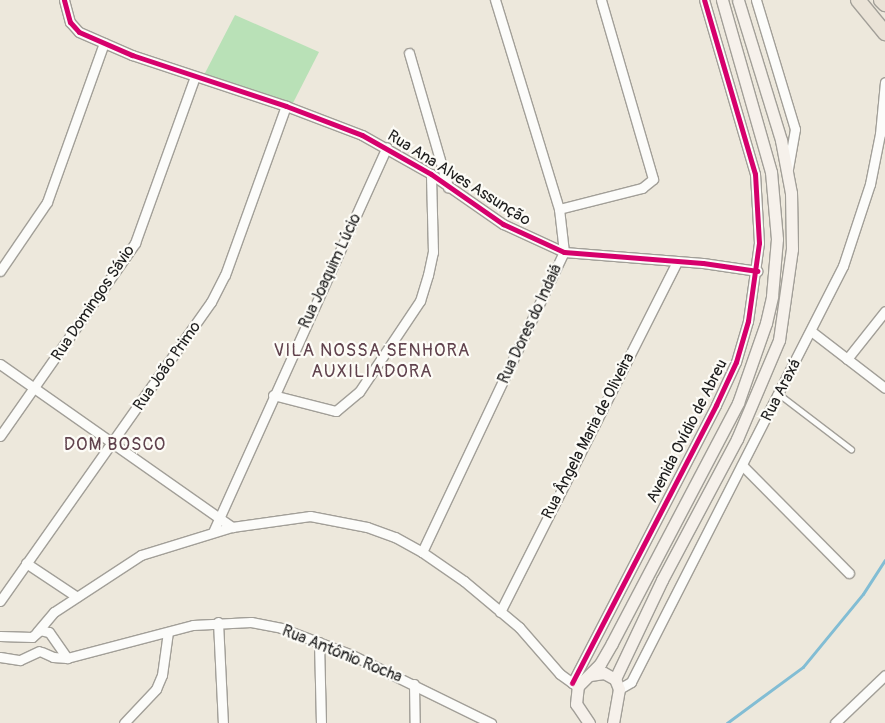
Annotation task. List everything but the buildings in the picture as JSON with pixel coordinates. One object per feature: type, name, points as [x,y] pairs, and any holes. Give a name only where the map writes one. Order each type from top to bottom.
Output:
[{"type":"main road","name":"Avenida Ovídio de Abreu","points":[[575,684],[590,675],[612,643],[738,403],[753,365],[766,323],[775,275],[777,239],[771,172],[722,0]]},
{"type":"main road","points":[[604,723],[614,718],[617,684],[662,580],[736,439],[779,340],[792,249],[788,168],[738,0]]},
{"type":"main road","points":[[858,0],[885,33]]},
{"type":"main road","points":[[881,0],[885,4]]},
{"type":"main road","points":[[742,68],[758,64]]},
{"type":"main road","points":[[590,675],[604,673],[617,684]]},
{"type":"main road","points":[[575,684],[576,704],[588,723]]},
{"type":"street","name":"Rua Ana Alves Assunção","points":[[64,0],[70,22],[80,32],[104,43],[286,106],[387,147],[431,174],[503,224],[564,252],[677,261],[757,271]]},
{"type":"street","name":"Rua Dores do Indaiá","points":[[422,552],[564,252],[559,209],[495,0]]},
{"type":"street","points":[[559,209],[642,188],[653,179],[601,0]]},
{"type":"street","name":"Avenida Ovídio de Abreu","points":[[575,684],[736,362],[748,321],[760,243],[755,174],[704,0]]},
{"type":"street","points":[[756,0],[795,129],[788,168]]},
{"type":"street","points":[[0,271],[50,194],[104,43]]},
{"type":"street","points":[[409,53],[448,187]]},
{"type":"street","name":"Rua Domingos Sávio","points":[[0,436],[135,243],[196,76]]},
{"type":"street","name":"Rua Araxá","points":[[617,684],[631,682],[811,331],[859,225],[880,134],[885,82]]},
{"type":"street","name":"Rua João Primo","points":[[0,601],[211,302],[225,275],[286,106]]},
{"type":"street","name":"Rua Joaquim Lúcio","points":[[213,532],[273,395],[387,147]]},
{"type":"street","points":[[755,174],[771,172]]},
{"type":"street","points":[[273,395],[336,411],[359,392],[415,308],[428,275],[433,252],[431,174]]},
{"type":"street","name":"Rua Ângela Maria de Oliveira","points":[[500,612],[677,261]]},
{"type":"street","points":[[847,359],[885,311]]},
{"type":"street","points":[[811,331],[885,388]]},
{"type":"street","points":[[0,364],[232,527]]},
{"type":"street","points":[[742,465],[849,573]]},
{"type":"street","points":[[68,658],[53,657],[40,651],[33,646],[34,634],[47,617],[141,555],[232,527],[310,516],[326,518],[395,537],[422,552],[464,581],[500,612],[534,642],[560,674],[575,684]]},
{"type":"street","points":[[26,563],[77,596]]},
{"type":"street","points":[[218,622],[223,723]]},
{"type":"street","name":"Rua Antônio Rocha","points":[[68,658],[168,632],[218,622],[251,622],[320,642],[414,684],[491,723]]},
{"type":"street","points":[[0,636],[49,632],[53,641],[68,658]]},
{"type":"street","points":[[125,722],[156,689],[162,675],[168,632]]},
{"type":"street","points":[[0,657],[20,660],[40,651],[49,650],[53,641]]},
{"type":"street","points":[[320,642],[321,723]]},
{"type":"street","points":[[835,723],[885,675]]},
{"type":"street","points":[[414,684],[415,723]]},
{"type":"lane","points":[[779,394],[852,449]]},
{"type":"green space","points":[[235,15],[319,52],[293,103],[204,75]]},
{"type":"waterway","points":[[727,723],[803,667],[863,594],[885,560]]},
{"type":"cycle path","points":[[64,0],[70,22],[79,32],[132,55],[286,106],[362,135],[431,174],[503,224],[564,252],[703,263],[757,271]]},
{"type":"cycle path","points":[[572,683],[716,405],[736,362],[748,321],[759,243],[755,174],[704,0]]},
{"type":"district","name":"VILA NOSSA SENHORA AUXILIADORA","points":[[372,362]]},
{"type":"district","name":"DOM BOSCO","points":[[115,445]]}]
